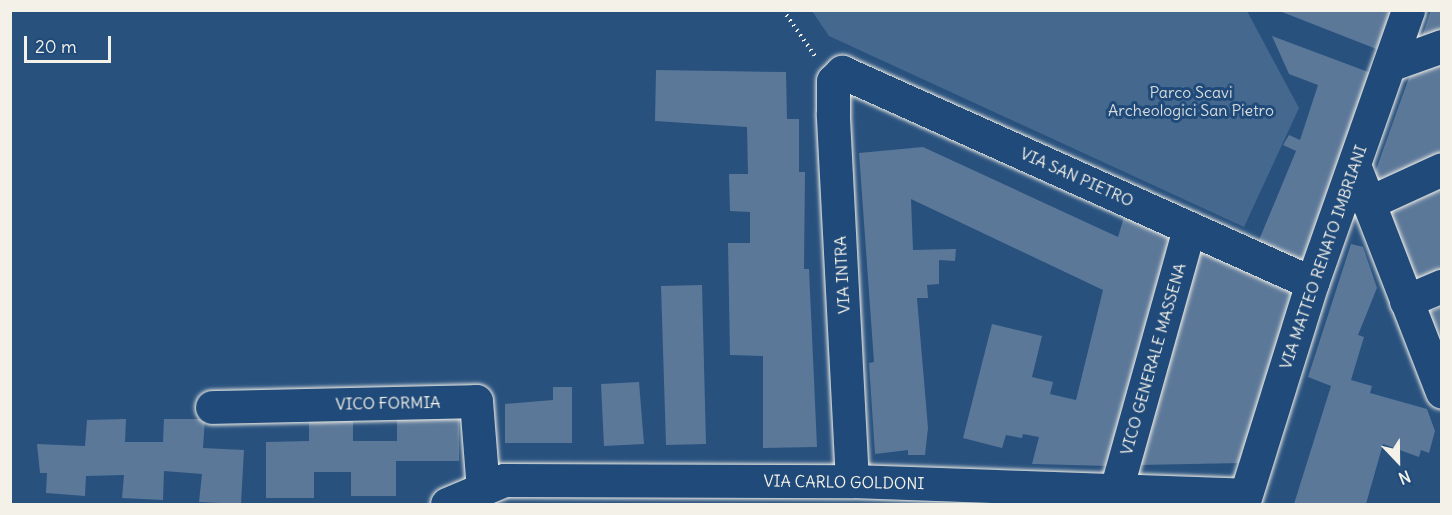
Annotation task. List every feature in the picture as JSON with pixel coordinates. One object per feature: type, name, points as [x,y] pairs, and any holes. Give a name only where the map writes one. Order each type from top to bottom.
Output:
[{"type":"street","name":"VIA MATTEO RENATO IMBRIANI","points":[[1244,500],[1312,283],[1408,10]]},
{"type":"street","points":[[1389,65],[1442,46]]},
{"type":"street","name":"VIA SAN PIETRO","points":[[838,77],[1312,283]]},
{"type":"street","name":"VIA INTRA","points":[[838,77],[852,481]]},
{"type":"street","points":[[1354,165],[1442,392]]},
{"type":"street","points":[[1368,203],[1442,169]]},
{"type":"street","name":"VICO GENERALE MASSENA","points":[[1116,490],[1189,228]]},
{"type":"street","points":[[1406,302],[1442,286]]},
{"type":"street","name":"VICO FORMIA","points":[[212,407],[476,401],[483,489]]},
{"type":"street","name":"VIA CARLO GOLDONI","points":[[447,504],[504,480],[852,481],[1116,490],[1244,500]]},
{"type":"path","points":[[783,10],[838,77]]},
{"type":"green space","name":"Parco Scavi Archeologici San Pietro","points":[[812,11],[1247,11],[1299,108],[1244,227],[829,36]]},
{"type":"building","points":[[1277,10],[1392,10],[1379,50]]},
{"type":"building","points":[[1431,10],[1442,10],[1442,35],[1422,37]]},
{"type":"building","points":[[1272,36],[1371,73],[1303,263],[1257,245],[1296,151],[1283,145],[1289,135],[1300,140],[1318,85],[1289,74]]},
{"type":"building","points":[[1442,62],[1442,155],[1371,184],[1411,72]]},
{"type":"building","points":[[656,70],[786,72],[787,119],[799,119],[799,172],[805,172],[804,269],[809,269],[817,447],[763,448],[763,356],[730,355],[728,243],[750,243],[750,212],[730,211],[729,174],[748,174],[747,127],[655,121]]},
{"type":"building","points":[[923,147],[1118,237],[1124,217],[1171,237],[1109,466],[1032,464],[1039,437],[1023,434],[1022,438],[1006,435],[1002,448],[963,438],[992,324],[1042,336],[1032,377],[1053,382],[1050,394],[1076,400],[1103,290],[911,199],[913,250],[956,249],[955,261],[939,260],[939,284],[927,285],[928,298],[917,298],[928,428],[925,455],[908,455],[908,450],[875,454],[869,363],[874,362],[859,153]]},
{"type":"building","points":[[1442,184],[1442,279],[1415,291],[1382,210]]},
{"type":"building","points":[[1351,244],[1363,247],[1377,288],[1358,335],[1364,337],[1351,380],[1372,386],[1370,393],[1427,409],[1435,431],[1429,453],[1421,450],[1419,457],[1383,444],[1366,504],[1294,504],[1331,386],[1308,377]]},
{"type":"building","points":[[1195,247],[1295,287],[1243,463],[1139,465]]},
{"type":"building","points":[[702,285],[706,444],[666,445],[661,286]]},
{"type":"building","points":[[1442,306],[1442,356],[1425,314]]},
{"type":"building","points":[[639,382],[644,444],[604,446],[601,384]]},
{"type":"building","points":[[553,387],[572,387],[572,443],[505,443],[505,404],[553,400]]},
{"type":"building","points":[[397,415],[459,415],[459,461],[396,461],[396,496],[351,496],[351,472],[314,472],[314,498],[266,498],[266,442],[309,441],[309,418],[353,418],[353,441],[397,441]]},
{"type":"building","points":[[126,419],[125,442],[163,442],[164,419],[205,419],[203,448],[244,450],[241,504],[199,502],[202,474],[164,471],[163,500],[122,498],[124,475],[86,476],[85,496],[46,493],[47,473],[40,473],[37,444],[85,446],[87,420]]}]
